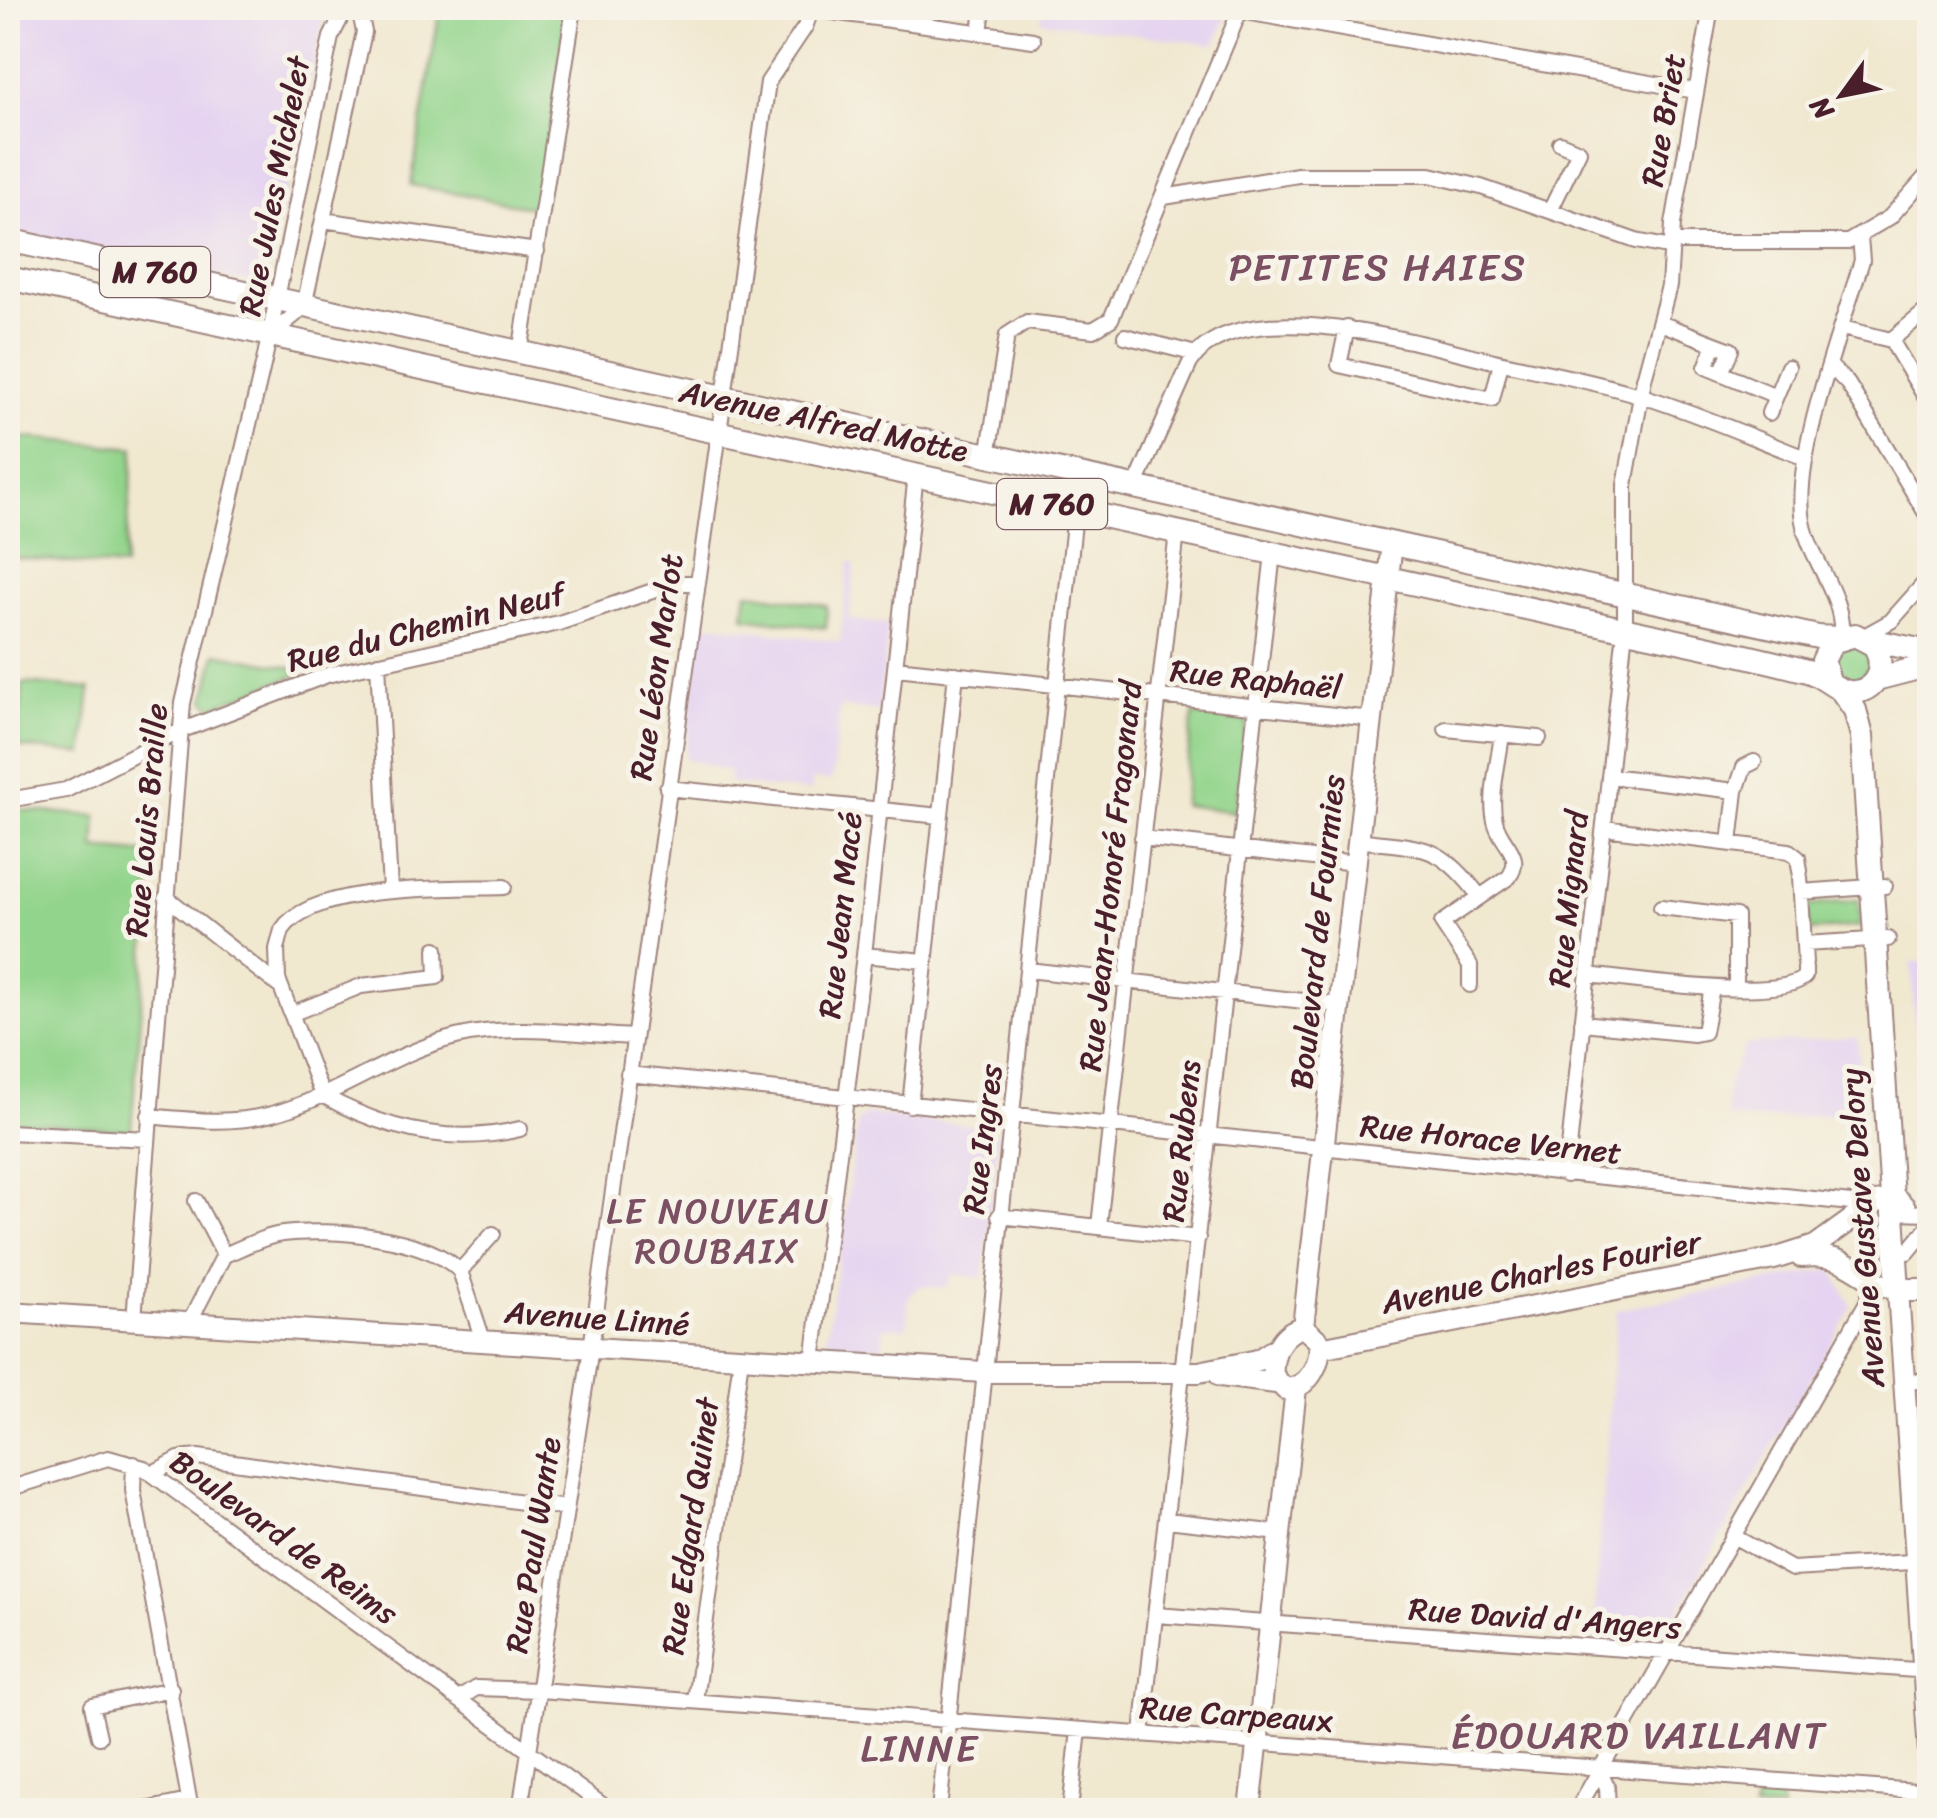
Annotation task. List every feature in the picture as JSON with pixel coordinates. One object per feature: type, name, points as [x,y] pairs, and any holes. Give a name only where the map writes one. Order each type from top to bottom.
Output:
[{"type":"main road","name":"Avenue Alfred Motte","points":[[8,240],[1625,592],[1865,652],[1925,656]]},
{"type":"main road","name":"Avenue Alfred Motte","points":[[8,278],[1797,668],[1835,686]]},
{"type":"main road","points":[[1865,652],[1859,691],[1835,686],[1824,657],[1865,652],[1925,656]]},
{"type":"main road","name":"Avenue Gustave Delory","points":[[1865,652],[1872,707],[1878,886]]},
{"type":"main road","name":"Avenue Gustave Delory","points":[[1835,686],[1855,710],[1861,730],[1878,886],[1900,1208],[1913,1290]]},
{"type":"main road","name":"Avenue Gustave Delory","points":[[1900,1208],[1913,1290]]},
{"type":"street","name":"Rue Jules Michelet","points":[[270,335],[274,298],[331,37],[346,8]]},
{"type":"street","name":"Rue Jules Michelet","points":[[270,335],[303,304],[364,32],[359,8]]},
{"type":"street","points":[[811,8],[1033,40]]},
{"type":"street","name":"Rue Léon Marlot","points":[[591,1348],[768,82],[806,26],[811,8]]},
{"type":"street","points":[[980,33],[983,8]]},
{"type":"street","name":"Rue Briet","points":[[1625,592],[1624,485],[1670,286],[1672,245],[1711,8]]},
{"type":"street","points":[[520,353],[578,10]]},
{"type":"street","points":[[988,456],[1009,332],[1027,322],[1093,330],[1109,322],[1241,10],[1696,91]]},
{"type":"street","points":[[1550,211],[1578,152],[1560,142]]},
{"type":"street","points":[[1164,197],[1298,175],[1430,175],[1636,242],[1830,244],[1860,238],[1890,217],[1930,172]]},
{"type":"street","points":[[323,220],[537,251]]},
{"type":"street","points":[[1860,238],[1863,254],[1805,458],[1801,498],[1804,529],[1839,610],[1865,652],[1930,577]]},
{"type":"street","points":[[1891,340],[1930,308]]},
{"type":"street","points":[[1660,323],[1715,344],[1706,367],[1776,396]]},
{"type":"street","points":[[1346,328],[1339,365],[1492,399],[1501,363]]},
{"type":"street","points":[[1135,487],[1196,354],[1215,338],[1239,330],[1346,328],[1501,363],[1642,396],[1805,458]]},
{"type":"street","points":[[1842,328],[1891,340],[1930,405]]},
{"type":"street","name":"Rue Louis Braille","points":[[134,1319],[180,731],[270,335]]},
{"type":"street","points":[[1125,336],[1196,354]]},
{"type":"street","points":[[1769,414],[1788,367]]},
{"type":"street","points":[[1831,367],[1848,384],[1930,520]]},
{"type":"street","name":"Rue Jean Macé","points":[[813,1361],[864,955],[916,474]]},
{"type":"street","name":"Rue Ingres","points":[[939,1810],[1079,475]]},
{"type":"street","name":"Rue Jean-Honoré Fragonard","points":[[1099,1226],[1177,532]]},
{"type":"street","name":"Boulevard de Fourmies","points":[[1304,1327],[1392,543]]},
{"type":"street","name":"Rue Rubens","points":[[1142,1734],[1273,553]]},
{"type":"street","name":"Rue du Chemin Neuf","points":[[8,800],[58,793],[180,731],[327,675],[548,626],[676,583],[696,583]]},
{"type":"street","points":[[1625,592],[1625,630]]},
{"type":"street","points":[[1903,607],[1900,632],[1925,656]]},
{"type":"street","name":"Rue Mignard","points":[[1566,1175],[1625,630]]},
{"type":"street","points":[[378,663],[390,890]]},
{"type":"street","name":"Rue Raphaël","points":[[896,668],[1372,719]]},
{"type":"street","points":[[910,1105],[956,674]]},
{"type":"street","points":[[1446,729],[1539,738]]},
{"type":"street","points":[[1470,985],[1472,968],[1442,923],[1509,878],[1515,868],[1512,851],[1494,820],[1502,734]]},
{"type":"street","points":[[1730,843],[1736,791],[1744,767],[1754,762]]},
{"type":"street","points":[[1609,776],[1736,791]]},
{"type":"street","points":[[667,788],[940,816]]},
{"type":"street","points":[[1588,975],[1712,988],[1796,984],[1804,976],[1798,858],[1790,850],[1604,828]]},
{"type":"street","points":[[1142,838],[1355,863]]},
{"type":"street","points":[[1358,840],[1440,852],[1480,897]]},
{"type":"street","points":[[1800,880],[1878,886]]},
{"type":"street","points":[[504,887],[390,890],[307,908],[291,919],[276,949],[280,986],[322,1094],[420,1133],[481,1137],[520,1129]]},
{"type":"street","points":[[166,897],[280,986]]},
{"type":"street","points":[[1661,907],[1736,916],[1736,988]]},
{"type":"street","points":[[1804,944],[1882,939]]},
{"type":"street","points":[[291,1014],[361,986],[437,977],[436,950]]},
{"type":"street","points":[[864,955],[924,960]]},
{"type":"street","points":[[1028,970],[1340,1005]]},
{"type":"street","points":[[1582,1022],[1704,1032],[1712,988]]},
{"type":"street","points":[[149,1116],[248,1119],[322,1094],[418,1050],[467,1034],[515,1030],[633,1037]]},
{"type":"street","name":"Rue Horace Vernet","points":[[628,1074],[1900,1208]]},
{"type":"street","points":[[8,1132],[148,1139]]},
{"type":"street","points":[[196,1201],[224,1255]]},
{"type":"street","name":"Avenue Charles Fourier","points":[[1320,1348],[1774,1259],[1815,1246],[1900,1208]]},
{"type":"street","points":[[999,1216],[1198,1238]]},
{"type":"street","points":[[1908,1252],[1930,1225]]},
{"type":"street","points":[[189,1323],[224,1255],[280,1234],[322,1234],[419,1244],[460,1271],[483,1340]]},
{"type":"street","points":[[460,1271],[493,1234]]},
{"type":"street","name":"Avenue Charles Fourier","points":[[1774,1259],[1831,1255],[1872,1282],[1913,1290]]},
{"type":"street","points":[[1577,1810],[1866,1302],[1872,1282]]},
{"type":"street","name":"Avenue Gustave Delory","points":[[1913,1290],[1930,1768]]},
{"type":"street","name":"Avenue Linné","points":[[8,1312],[984,1372],[1184,1373],[1286,1386]]},
{"type":"street","points":[[1252,1810],[1280,1533],[1286,1386],[1272,1368],[1278,1347],[1290,1332],[1304,1327],[1316,1334],[1320,1348],[1314,1369],[1286,1386]]},
{"type":"street","name":"Avenue Linné","points":[[1184,1373],[1254,1361],[1278,1347]]},
{"type":"street","name":"Rue Paul Wante","points":[[520,1810],[591,1348]]},
{"type":"street","name":"Rue Edgard Quinet","points":[[696,1701],[741,1358]]},
{"type":"street","points":[[154,1473],[179,1459],[198,1457],[566,1508]]},
{"type":"street","name":"Boulevard de Reims","points":[[8,1489],[103,1459],[134,1464],[154,1473],[608,1810]]},
{"type":"street","points":[[134,1464],[131,1482],[190,1806],[144,1810]]},
{"type":"street","points":[[1167,1520],[1280,1533]]},
{"type":"street","points":[[1734,1536],[1792,1569],[1925,1565]]},
{"type":"street","name":"Rue David d'Angers","points":[[1156,1615],[1926,1671]]},
{"type":"street","points":[[459,1699],[476,1688],[539,1690]]},
{"type":"street","points":[[99,1737],[92,1706],[170,1689]]},
{"type":"street","name":"Rue Carpeaux","points":[[539,1690],[1930,1792]]},
{"type":"street","points":[[1070,1810],[1079,1730]]},
{"type":"street","points":[[1599,1770],[1607,1787],[1608,1810]]},
{"type":"shaded area","points":[[8,8],[326,8],[266,280],[258,285],[8,230]]},
{"type":"shaded area","points":[[1043,8],[1231,8],[1214,45],[1041,21]]},
{"type":"shaded area","points":[[849,562],[855,563],[849,620],[888,624],[879,711],[840,707],[832,781],[813,779],[811,792],[729,783],[730,771],[685,759],[702,623],[840,642]]},
{"type":"shaded area","points":[[1911,962],[1929,962],[1929,1027],[1915,1027]]},
{"type":"shaded area","points":[[1857,1037],[1864,1112],[1751,1120],[1727,1117],[1728,1083],[1746,1045]]},
{"type":"shaded area","points":[[867,1114],[993,1128],[998,1136],[983,1278],[953,1275],[946,1288],[918,1286],[908,1298],[907,1328],[884,1327],[882,1347],[833,1344],[827,1337],[858,1121]]},
{"type":"shaded area","points":[[1832,1269],[1852,1307],[1660,1643],[1592,1640],[1617,1310]]},
{"type":"green space","points":[[440,8],[567,8],[541,209],[411,185]]},
{"type":"green space","points":[[8,436],[134,448],[124,567],[8,557]]},
{"type":"green space","points":[[747,592],[827,606],[826,628],[744,617]]},
{"type":"green space","points":[[1852,645],[1864,650],[1869,662],[1864,674],[1852,679],[1840,674],[1835,662],[1840,650]]},
{"type":"green space","points":[[216,653],[302,673],[212,707],[205,700]]},
{"type":"green space","points":[[23,683],[90,689],[83,754],[17,747]]},
{"type":"green space","points":[[1193,714],[1247,721],[1236,812],[1183,805]]},
{"type":"green space","points":[[8,809],[97,816],[95,849],[153,854],[131,1131],[8,1121]]},
{"type":"green space","points":[[1858,900],[1861,926],[1809,931],[1806,906]]},
{"type":"green space","points":[[1757,1796],[1780,1796],[1782,1810],[1754,1810]]},
{"type":"district","name":"PETITES HAIES","points":[[1378,267]]},
{"type":"district","name":"LE NOUVEAU ROUBAIX","points":[[718,1231]]},
{"type":"district","name":"ÉDOUARD VAILLANT","points":[[1639,1735]]},
{"type":"district","name":"LINNE","points":[[920,1748]]}]
